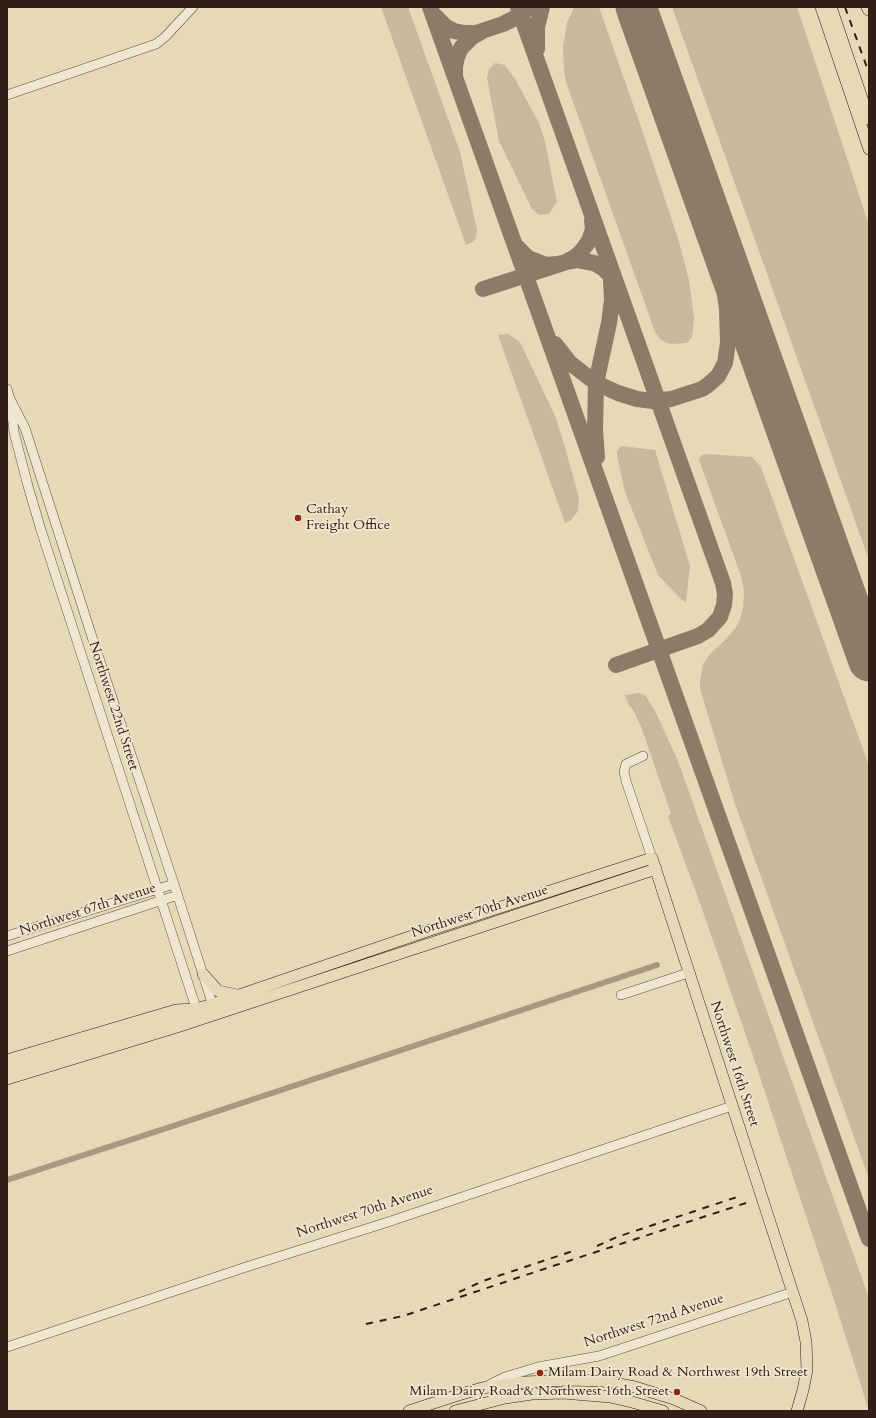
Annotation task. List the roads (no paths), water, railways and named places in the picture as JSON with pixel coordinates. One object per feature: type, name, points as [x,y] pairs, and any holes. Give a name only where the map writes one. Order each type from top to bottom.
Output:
[{"type":"main road","points":[[821,7],[869,149]]},
{"type":"main road","points":[[831,7],[869,119]]},
{"type":"main road","name":"Northwest 16th Street","points":[[652,858],[802,1321],[806,1342],[807,1370],[797,1411]]},
{"type":"main road","name":"Northwest 70th Avenue","points":[[214,1009],[238,996],[430,930],[652,858]]},
{"type":"main road","name":"Northwest 70th Avenue","points":[[198,1014],[656,869]]},
{"type":"main road","points":[[203,974],[218,991],[238,996]]},
{"type":"main road","points":[[7,1060],[176,1010],[198,1014]]},
{"type":"main road","points":[[7,1070],[198,1014]]},
{"type":"main road","points":[[7,1079],[198,1014]]},
{"type":"main road","points":[[486,1406],[482,1388],[541,1380],[571,1380],[603,1381],[621,1384],[658,1394],[701,1411]]},
{"type":"main road","name":"Northwest 72nd Avenue","points":[[409,1411],[423,1408],[482,1388]]},
{"type":"main road","points":[[455,1411],[486,1406],[522,1395],[571,1393],[621,1399],[664,1411]]},
{"type":"main road","name":"Northwest 16th Street","points":[[790,1411],[795,1402],[802,1395]]},
{"type":"street","points":[[7,95],[156,44],[165,37],[193,7]]},
{"type":"street","name":"Northwest 22nd Street","points":[[7,389],[10,399],[14,432],[28,486],[160,901],[198,1014]]},
{"type":"street","name":"Northwest 22nd Street","points":[[10,399],[25,428],[95,648],[178,895],[214,1009]]},
{"type":"street","name":"Northwest 16th Street","points":[[643,756],[626,764],[624,772],[652,858]]},
{"type":"street","name":"Northwest 67th Avenue","points":[[7,936],[174,884]]},
{"type":"street","name":"Northwest 67th Avenue","points":[[7,951],[178,895]]},
{"type":"street","points":[[621,995],[688,973]]},
{"type":"street","name":"Northwest 70th Avenue","points":[[7,1347],[243,1268],[388,1222],[732,1106]]},
{"type":"street","name":"Northwest 72nd Avenue","points":[[482,1388],[505,1377],[553,1364],[599,1356],[793,1292]]},
{"type":"waterway","points":[[7,1180],[657,965]]},
{"type":"railway","points":[[845,7],[869,73]]},
{"type":"railway","points":[[597,1246],[617,1237],[740,1196]]},
{"type":"railway","points":[[366,1324],[403,1316],[749,1202]]},
{"type":"railway","points":[[459,1292],[483,1281],[576,1250]]},
{"type":"place","name":"Cathay Freight Office","points":[[298,518]]},
{"type":"place","name":"Milam Dairy Road & Northwest 19th Street","points":[[540,1373]]},
{"type":"place","name":"Milam Dairy Road & Northwest 16th Street","points":[[677,1392]]}]
